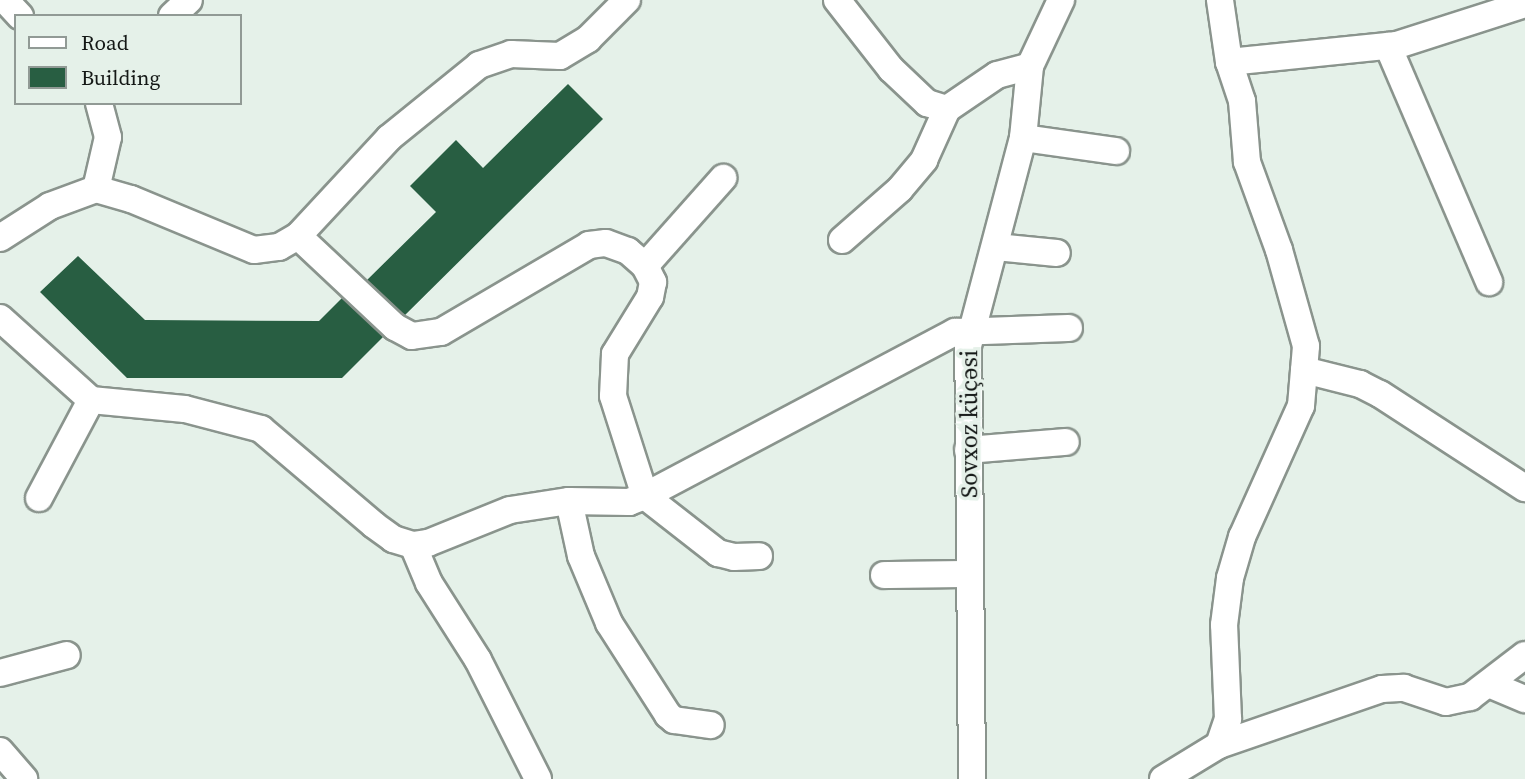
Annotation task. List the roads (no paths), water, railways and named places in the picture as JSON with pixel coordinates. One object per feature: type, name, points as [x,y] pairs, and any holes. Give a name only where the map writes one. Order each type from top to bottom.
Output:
[{"type":"street","points":[[5,0],[18,14]]},
{"type":"street","points":[[174,14],[189,0]]},
{"type":"street","points":[[0,238],[50,206],[96,189],[131,198],[254,250],[279,247],[298,236],[389,138],[478,65],[511,54],[560,56],[588,39],[627,0]]},
{"type":"street","points":[[837,0],[891,69],[927,103],[947,109]]},
{"type":"street","name":"Sovxoz küçəsi","points":[[972,779],[968,450],[971,328],[996,247],[1023,138],[1030,66],[1061,0]]},
{"type":"street","points":[[1219,745],[1228,719],[1224,625],[1230,578],[1242,537],[1301,406],[1306,346],[1279,250],[1247,162],[1242,101],[1229,62],[1220,0]]},
{"type":"street","points":[[1229,62],[1388,46],[1477,22],[1525,4]]},
{"type":"street","points":[[1388,46],[1489,282]]},
{"type":"street","points":[[842,240],[900,190],[923,160],[947,109],[997,75],[1030,66]]},
{"type":"street","points":[[96,189],[108,137],[100,105]]},
{"type":"street","points":[[1023,138],[1116,151]]},
{"type":"street","points":[[645,267],[723,178]]},
{"type":"street","points":[[298,236],[395,327],[412,336],[442,332],[589,244],[606,243],[628,251],[645,267],[653,282],[650,297],[615,354],[613,396],[645,496],[718,553],[734,557],[759,556]]},
{"type":"street","points":[[996,247],[1057,253]]},
{"type":"street","points":[[0,318],[91,400],[185,409],[261,429],[374,525],[393,539],[413,545],[436,540],[510,510],[569,501],[629,502],[645,496],[955,332],[971,328],[1069,328]]},
{"type":"street","points":[[1304,370],[1360,384],[1380,394],[1525,488]]},
{"type":"street","points":[[39,498],[91,400]]},
{"type":"street","points":[[968,450],[1066,442]]},
{"type":"street","points":[[569,501],[582,556],[610,622],[668,715],[674,720],[711,725]]},
{"type":"street","points":[[413,545],[429,583],[478,660],[538,779]]},
{"type":"street","points":[[884,575],[969,574]]},
{"type":"street","points":[[0,673],[67,655]]},
{"type":"street","points":[[1163,779],[1219,745],[1382,689],[1404,688],[1446,702],[1470,697],[1525,655]]},
{"type":"street","points":[[1489,684],[1525,699]]},
{"type":"street","points":[[0,751],[18,777]]}]
